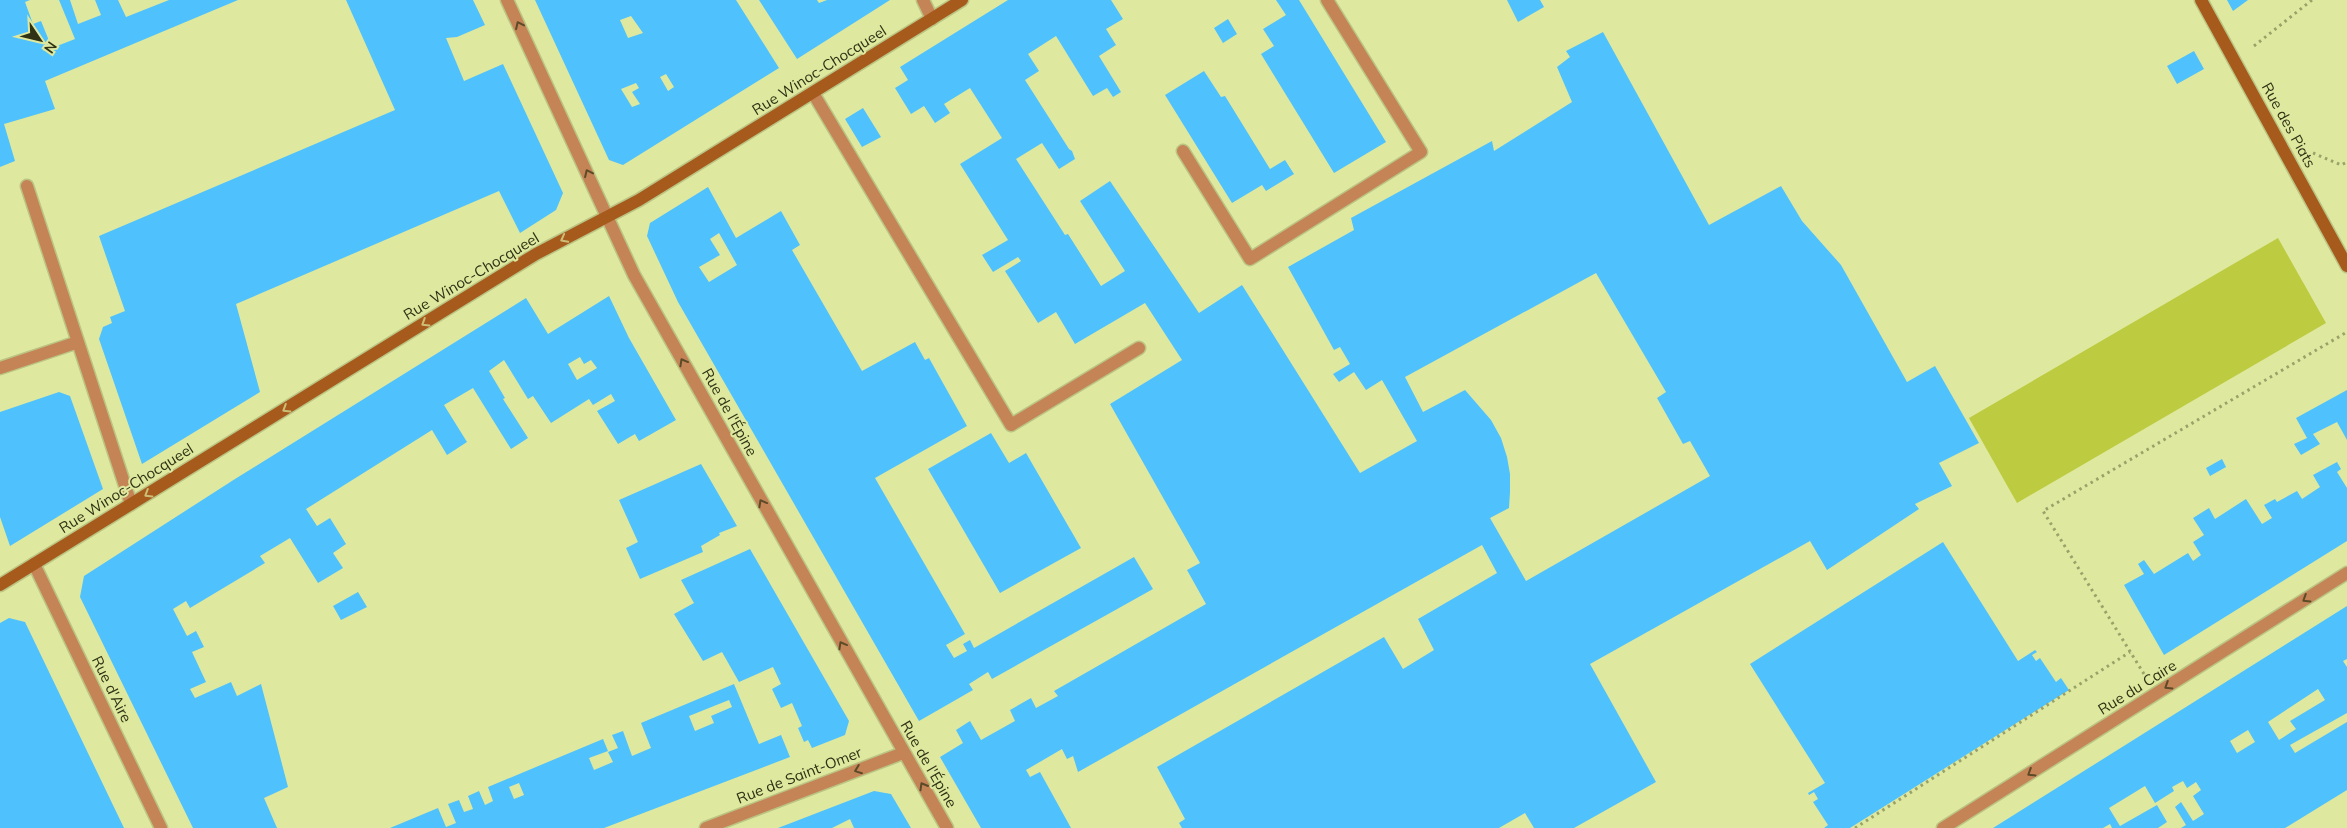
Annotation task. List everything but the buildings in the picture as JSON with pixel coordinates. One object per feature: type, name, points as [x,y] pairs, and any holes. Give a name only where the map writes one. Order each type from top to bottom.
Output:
[{"type":"street","name":"Rue de l'Épine","points":[[507,0],[634,275],[947,828]]},
{"type":"street","points":[[923,0],[932,18]]},
{"type":"street","name":"Rue Winoc-Chocqueel","points":[[0,585],[536,254],[639,200],[962,0]]},
{"type":"street","points":[[1182,151],[1250,259],[1421,152],[1327,0]]},
{"type":"street","name":"Rue des Piats","points":[[2201,0],[2347,266]]},
{"type":"street","points":[[813,93],[1011,425],[1139,348]]},
{"type":"street","points":[[27,186],[131,504]]},
{"type":"street","points":[[0,368],[78,342]]},
{"type":"street","name":"Rue d'Aire","points":[[34,564],[161,828]]},
{"type":"street","name":"Rue du Caire","points":[[1943,828],[2347,573]]},
{"type":"street","name":"Rue de Saint-Omer","points":[[706,828],[903,753]]},
{"type":"path","points":[[2235,60],[2312,0]]},
{"type":"path","points":[[2156,694],[2043,511],[2347,332]]},
{"type":"path","points":[[1855,828],[2130,652]]},
{"type":"green space","points":[[2278,238],[2326,323],[2017,503],[1969,418]]}]
